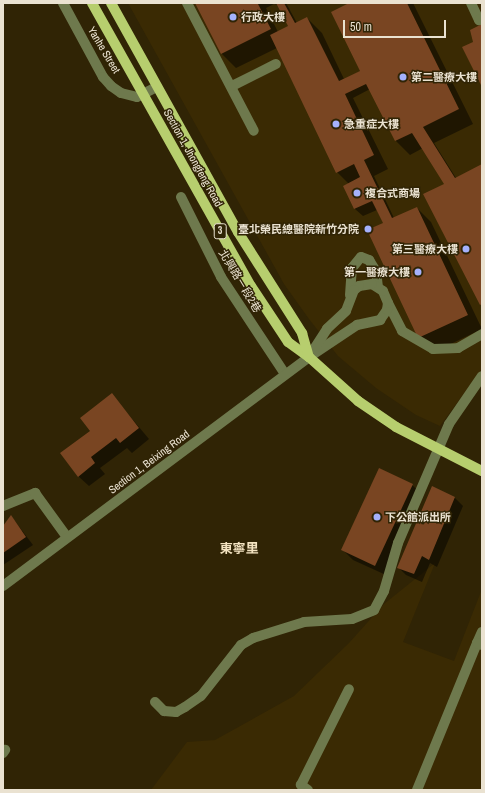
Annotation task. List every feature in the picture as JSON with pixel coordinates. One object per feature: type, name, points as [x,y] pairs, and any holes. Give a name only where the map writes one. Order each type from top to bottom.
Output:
[{"type":"main road","name":"Section 1, Jhongfeng Road","points":[[92,3],[251,286],[288,342],[309,357],[358,401],[396,427],[438,450],[482,471]]},
{"type":"main road","name":"Section 1, Jhongfeng Road","points":[[111,3],[238,232],[302,333],[309,357]]},
{"type":"street","name":"Yanhe Street","points":[[63,3],[103,77],[121,93],[130,97],[143,95]]},
{"type":"street","points":[[187,3],[232,86],[254,131]]},
{"type":"street","points":[[471,3],[479,20],[482,19]]},
{"type":"street","points":[[232,86],[276,64]]},
{"type":"street","points":[[143,95],[157,87]]},
{"type":"street","name":"北興路ㄧ段2巷","points":[[181,197],[221,277],[285,374]]},
{"type":"street","points":[[309,357],[327,329],[346,311],[350,295],[352,268],[361,257],[369,260],[376,271],[378,287]]},
{"type":"street","points":[[350,295],[359,286],[372,284],[378,287],[387,297],[388,303],[402,331],[432,349],[458,348],[482,334]]},
{"type":"street","name":"Section 1, Beixing Road","points":[[3,586],[309,357],[357,325],[380,320],[387,310],[388,303]]},
{"type":"street","points":[[155,702],[164,711],[176,712],[185,707],[201,696],[241,645],[253,638],[304,622],[363,617],[374,610],[384,592],[398,543],[449,424],[482,376]]},
{"type":"street","points":[[3,506],[35,492],[67,537]]},
{"type":"street","points":[[417,790],[480,644],[482,632]]},
{"type":"street","points":[[308,790],[301,785],[349,689]]},
{"type":"shaded area","name":"臺北榮民總醫院新竹分院","points":[[128,3],[482,3],[482,369],[440,426],[416,415],[376,388],[338,356],[309,319],[284,284]]},
{"type":"shaded area","points":[[435,563],[403,642],[454,661],[482,589],[482,790],[151,790],[187,742],[215,740],[294,696],[349,643],[384,604]]},
{"type":"building","name":"行政大樓","points":[[195,3],[260,3],[258,4],[271,29],[221,54]]},
{"type":"building","points":[[276,3],[284,3],[295,23],[307,17],[339,81],[360,71],[331,12],[349,3],[407,3],[459,109],[423,127],[455,178],[482,164],[482,304],[480,305],[423,194],[444,184],[412,133],[395,141],[366,84],[345,94],[374,155],[364,160],[392,218],[417,207],[468,315],[418,338],[367,230],[383,223],[372,201],[354,209],[343,186],[360,177],[354,164],[336,173],[270,35],[288,26]]},
{"type":"building","points":[[482,24],[482,87],[462,47],[473,42],[470,30]]},
{"type":"building","points":[[112,393],[139,428],[120,443],[116,438],[91,457],[95,463],[78,477],[60,453],[90,431],[80,418]]},
{"type":"building","name":"下公館派出所","points":[[379,468],[413,484],[375,566],[341,550]]},
{"type":"building","points":[[432,486],[455,497],[429,560],[422,556],[414,574],[397,568]]},
{"type":"building","points":[[11,515],[26,537],[3,553],[3,526]]},
{"type":"place","name":"行政大樓","points":[[233,17]]},
{"type":"place","name":"第二醫療大樓","points":[[403,77]]},
{"type":"place","name":"急重症大樓","points":[[336,124]]},
{"type":"place","name":"複合式商場","points":[[357,193]]},
{"type":"place","name":"臺北榮民總醫院新竹分院","points":[[368,229]]},
{"type":"place","name":"第三醫療大樓","points":[[466,249]]},
{"type":"place","name":"第一醫療大樓","points":[[418,272]]},
{"type":"place","name":"下公館派出所","points":[[377,517]]},
{"type":"district","name":"東寧里","points":[[239,549]]}]
